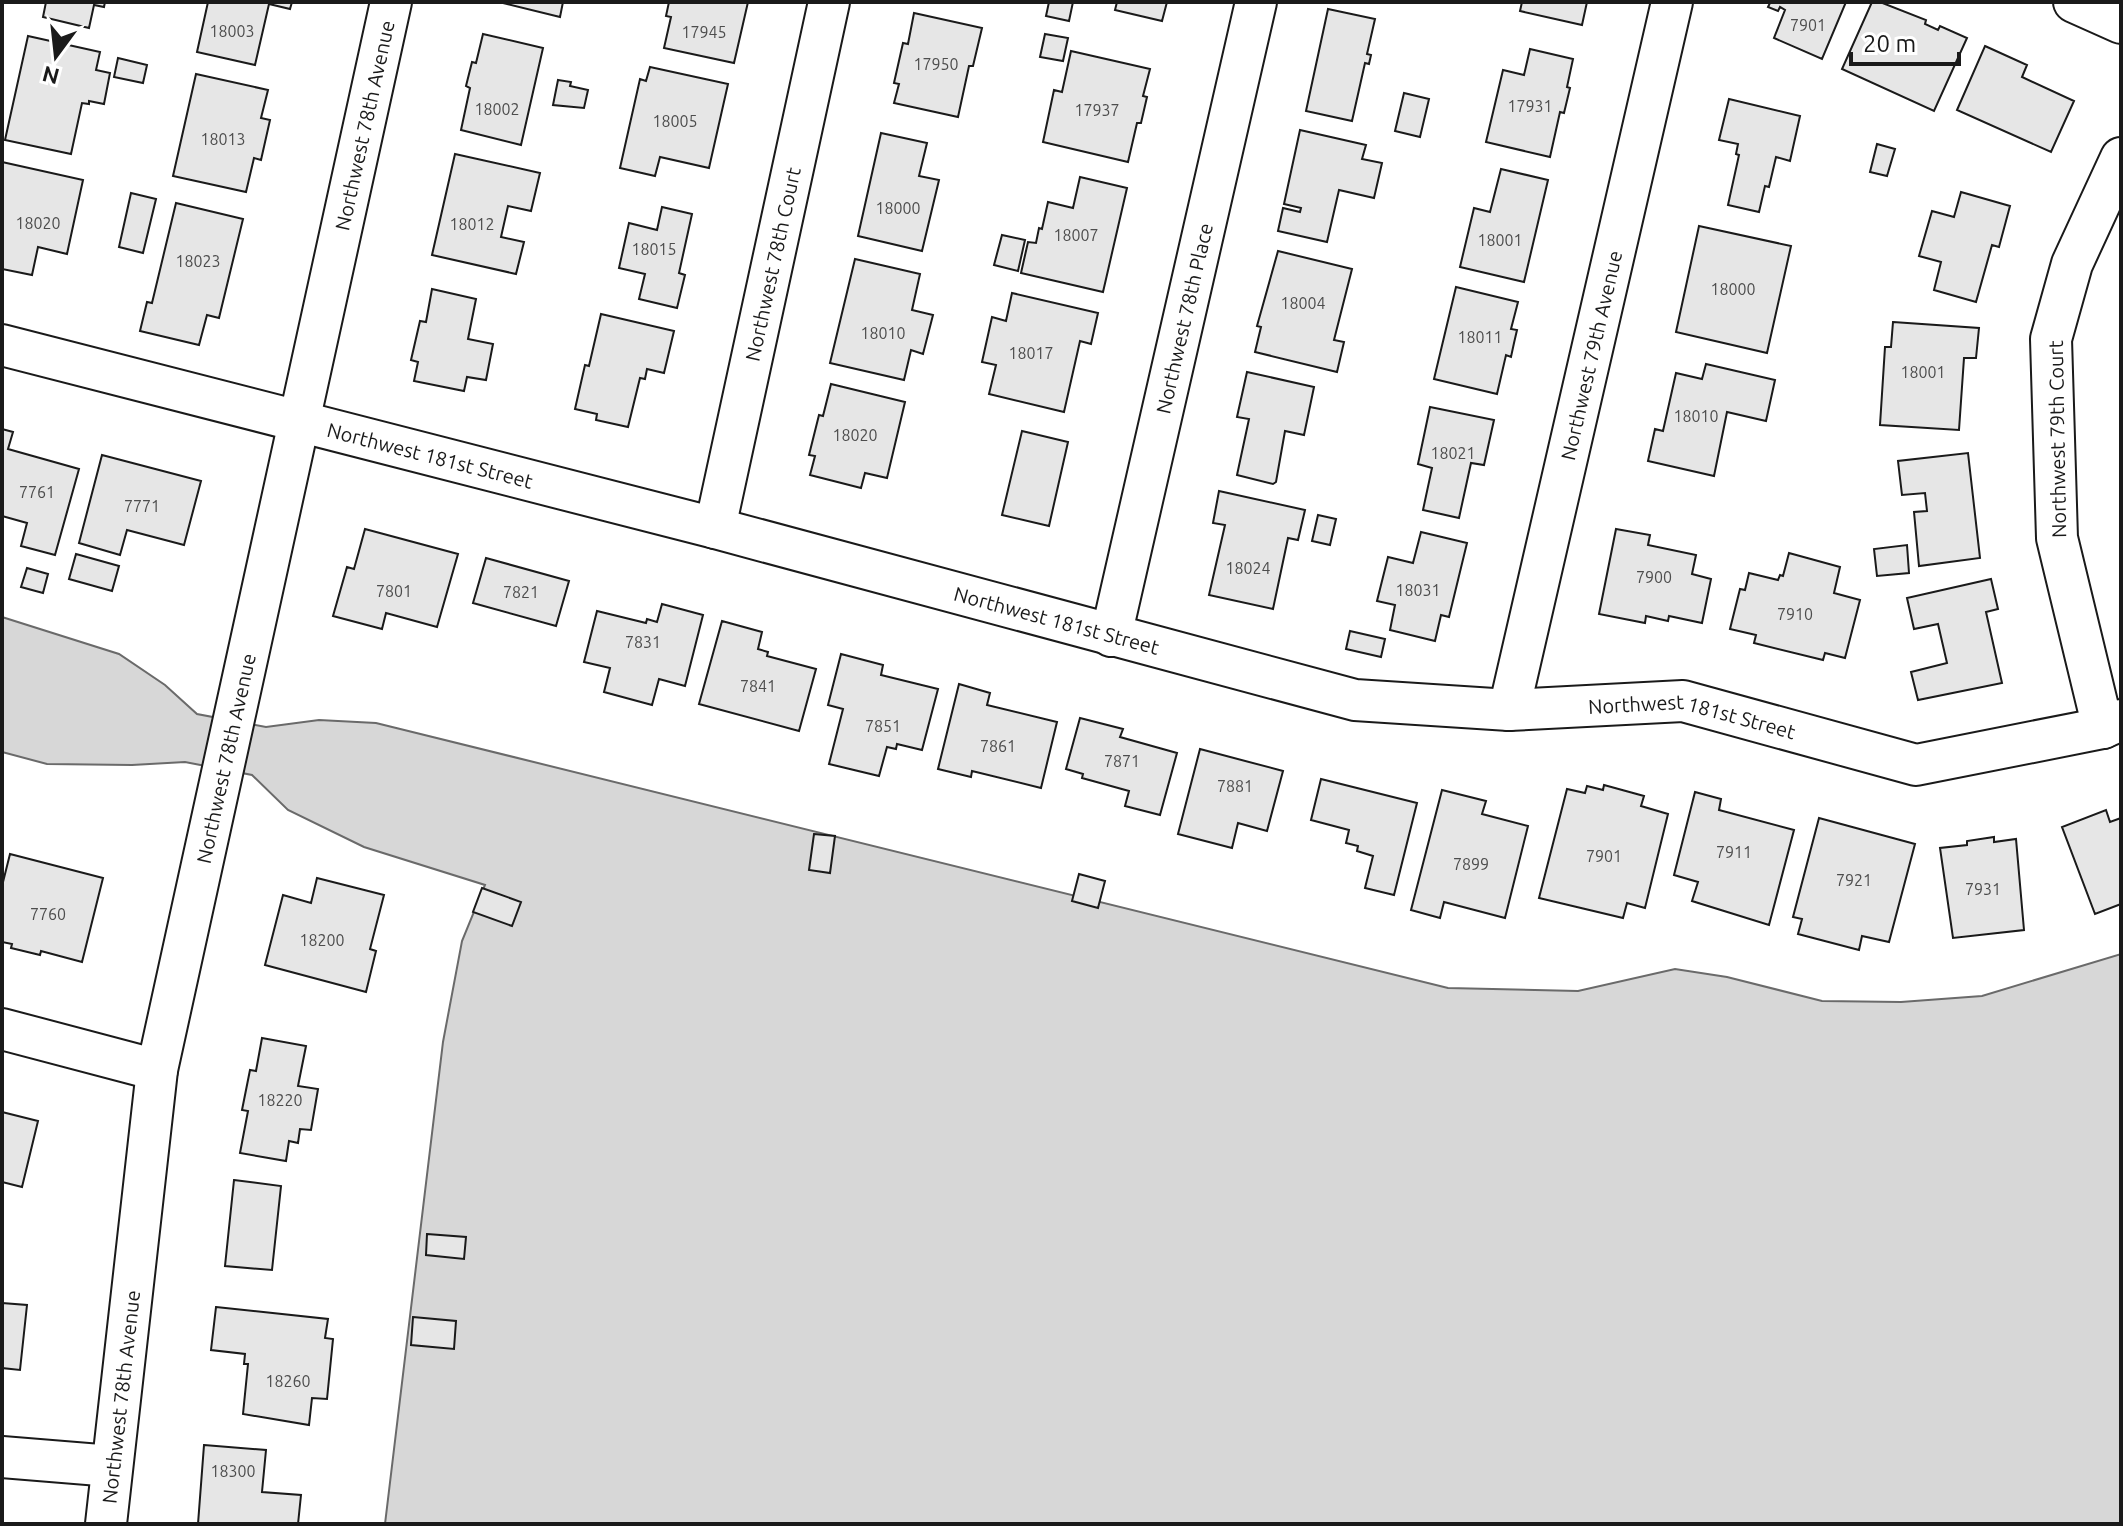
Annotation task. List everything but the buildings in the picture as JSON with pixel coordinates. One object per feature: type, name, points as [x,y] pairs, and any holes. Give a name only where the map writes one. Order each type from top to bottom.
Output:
[{"type":"street","name":"Northwest 78th Avenue","points":[[106,1524],[157,1070],[391,2]]},
{"type":"street","name":"Northwest 78th Court","points":[[715,528],[829,2]]},
{"type":"street","name":"Northwest 78th Place","points":[[1111,636],[1256,2]]},
{"type":"street","name":"Northwest 79th Avenue","points":[[1509,710],[1672,2]]},
{"type":"street","points":[[2074,2],[2121,23]]},
{"type":"street","name":"Northwest 79th Court","points":[[2112,724],[2057,538],[2051,339],[2072,264],[2121,158]]},
{"type":"street","name":"Northwest 181st Street","points":[[2,345],[715,528],[1355,700],[1509,710],[1683,701],[1916,765],[2112,724]]},
{"type":"street","points":[[2,1029],[157,1070]]},
{"type":"street","points":[[2,1457],[112,1466]]},
{"type":"shaded area","points":[[2,617],[119,654],[165,685],[197,714],[266,727],[319,720],[376,723],[1448,988],[1578,991],[1675,969],[1727,977],[1822,1001],[1901,1002],[1982,996],[2121,954],[2121,1524],[385,1524],[443,1042],[462,941],[485,885],[364,847],[288,810],[252,775],[185,762],[47,764],[2,752]]}]
